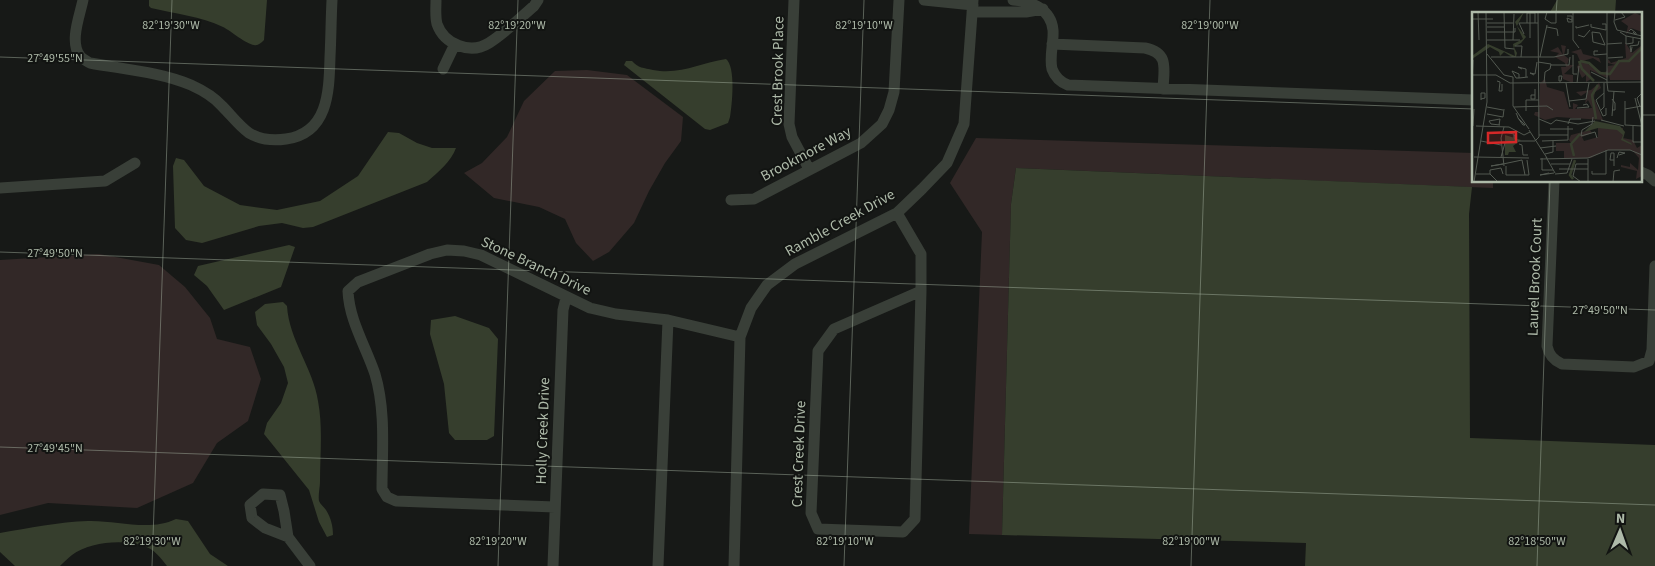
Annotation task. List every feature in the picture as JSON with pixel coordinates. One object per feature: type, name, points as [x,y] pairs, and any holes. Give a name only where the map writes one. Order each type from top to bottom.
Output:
[{"type":"street","points":[[83,0],[76,36],[76,48],[81,57],[90,62],[173,79],[191,85],[208,94],[248,132],[257,137],[270,140],[289,139],[299,136],[310,129],[323,113],[328,91],[332,0]]},
{"type":"street","points":[[436,0],[436,22],[445,37],[455,44],[472,48],[488,44],[534,6],[538,0]]},
{"type":"street","name":"Crest Brook Place","points":[[794,0],[789,124],[792,137],[809,169]]},
{"type":"street","name":"Brookmore Way","points":[[731,200],[754,199],[861,143],[882,124],[889,110],[894,92],[899,0]]},
{"type":"street","points":[[924,0],[1026,12],[1043,9]]},
{"type":"street","points":[[1013,0],[1024,0],[1043,9],[1053,28],[1052,67],[1054,74],[1060,82],[1068,85],[1472,100]]},
{"type":"street","name":"Ramble Creek Drive","points":[[734,566],[740,337],[751,308],[767,285],[795,264],[897,213],[947,163],[964,124],[973,6]]},
{"type":"street","points":[[443,69],[455,44]]},
{"type":"street","points":[[1052,44],[1154,50],[1160,54],[1164,63],[1164,89]]},
{"type":"street","points":[[0,188],[105,181],[135,163]]},
{"type":"street","points":[[1642,172],[1648,174],[1655,182]]},
{"type":"street","name":"Laurel Brook Court","points":[[1554,182],[1547,346],[1548,352],[1555,360],[1562,364],[1634,367],[1649,360],[1652,350],[1655,266]]},
{"type":"street","name":"Crest Creek Drive","points":[[897,213],[921,254],[921,291],[915,519],[903,532],[818,529],[811,513],[818,351],[834,329],[921,291]]},
{"type":"street","name":"Stone Branch Drive","points":[[555,507],[396,502],[387,497],[382,489],[383,416],[375,376],[348,305],[348,291],[358,282],[430,254],[446,250],[464,251],[480,255],[590,308],[668,320],[740,337]]},
{"type":"street","name":"Holly Creek Drive","points":[[553,566],[566,298]]},
{"type":"street","points":[[658,566],[668,320]]},
{"type":"street","points":[[288,537],[310,566]]},
{"type":"shaded area","points":[[149,0],[267,0],[264,40],[257,45],[251,44],[214,23],[151,8]]},
{"type":"shaded area","points":[[1557,0],[1616,0],[1615,12],[1550,12]]},
{"type":"shaded area","points":[[726,59],[729,63],[732,77],[730,117],[728,123],[710,130],[705,129],[624,65],[626,61],[632,61],[644,68],[673,71]]},
{"type":"shaded area","points":[[587,70],[627,75],[683,117],[681,141],[665,163],[634,223],[609,252],[593,261],[576,243],[565,219],[539,207],[494,198],[464,173],[482,163],[507,137],[524,101],[555,71]]},
{"type":"shaded area","points":[[388,132],[399,133],[417,143],[432,148],[456,148],[448,162],[427,182],[313,227],[303,228],[282,223],[259,226],[202,243],[186,240],[175,228],[173,166],[176,158],[184,160],[204,186],[240,205],[277,210],[320,201],[358,176]]},
{"type":"shaded area","points":[[976,138],[1472,153],[1472,182],[1493,182],[1493,188],[1016,168],[1011,204],[1002,535],[969,534],[982,232],[950,183]]},
{"type":"shaded area","points":[[1016,168],[1472,187],[1469,214],[1470,438],[1655,445],[1655,566],[1305,566],[1306,543],[1002,535],[1011,204]]},
{"type":"shaded area","points":[[289,245],[295,247],[281,287],[224,310],[207,286],[194,275],[198,266]]},
{"type":"shaded area","points":[[99,254],[159,265],[185,287],[210,318],[217,339],[250,347],[261,379],[248,421],[217,443],[193,483],[137,508],[48,503],[0,515],[0,260]]},
{"type":"shaded area","points":[[283,302],[287,306],[292,331],[311,377],[320,411],[319,501],[329,516],[333,532],[333,535],[327,537],[319,522],[309,490],[264,434],[267,423],[281,403],[288,383],[284,367],[271,344],[257,325],[255,312],[265,304]]},
{"type":"shaded area","points":[[455,316],[489,328],[498,339],[494,436],[487,440],[455,440],[449,433],[444,384],[430,334],[431,320]]},
{"type":"shaded area","points":[[176,519],[188,521],[210,554],[228,566],[167,566],[151,549],[136,544],[116,542],[87,547],[72,555],[60,566],[15,566],[0,552],[0,533],[88,521],[155,525]]}]
